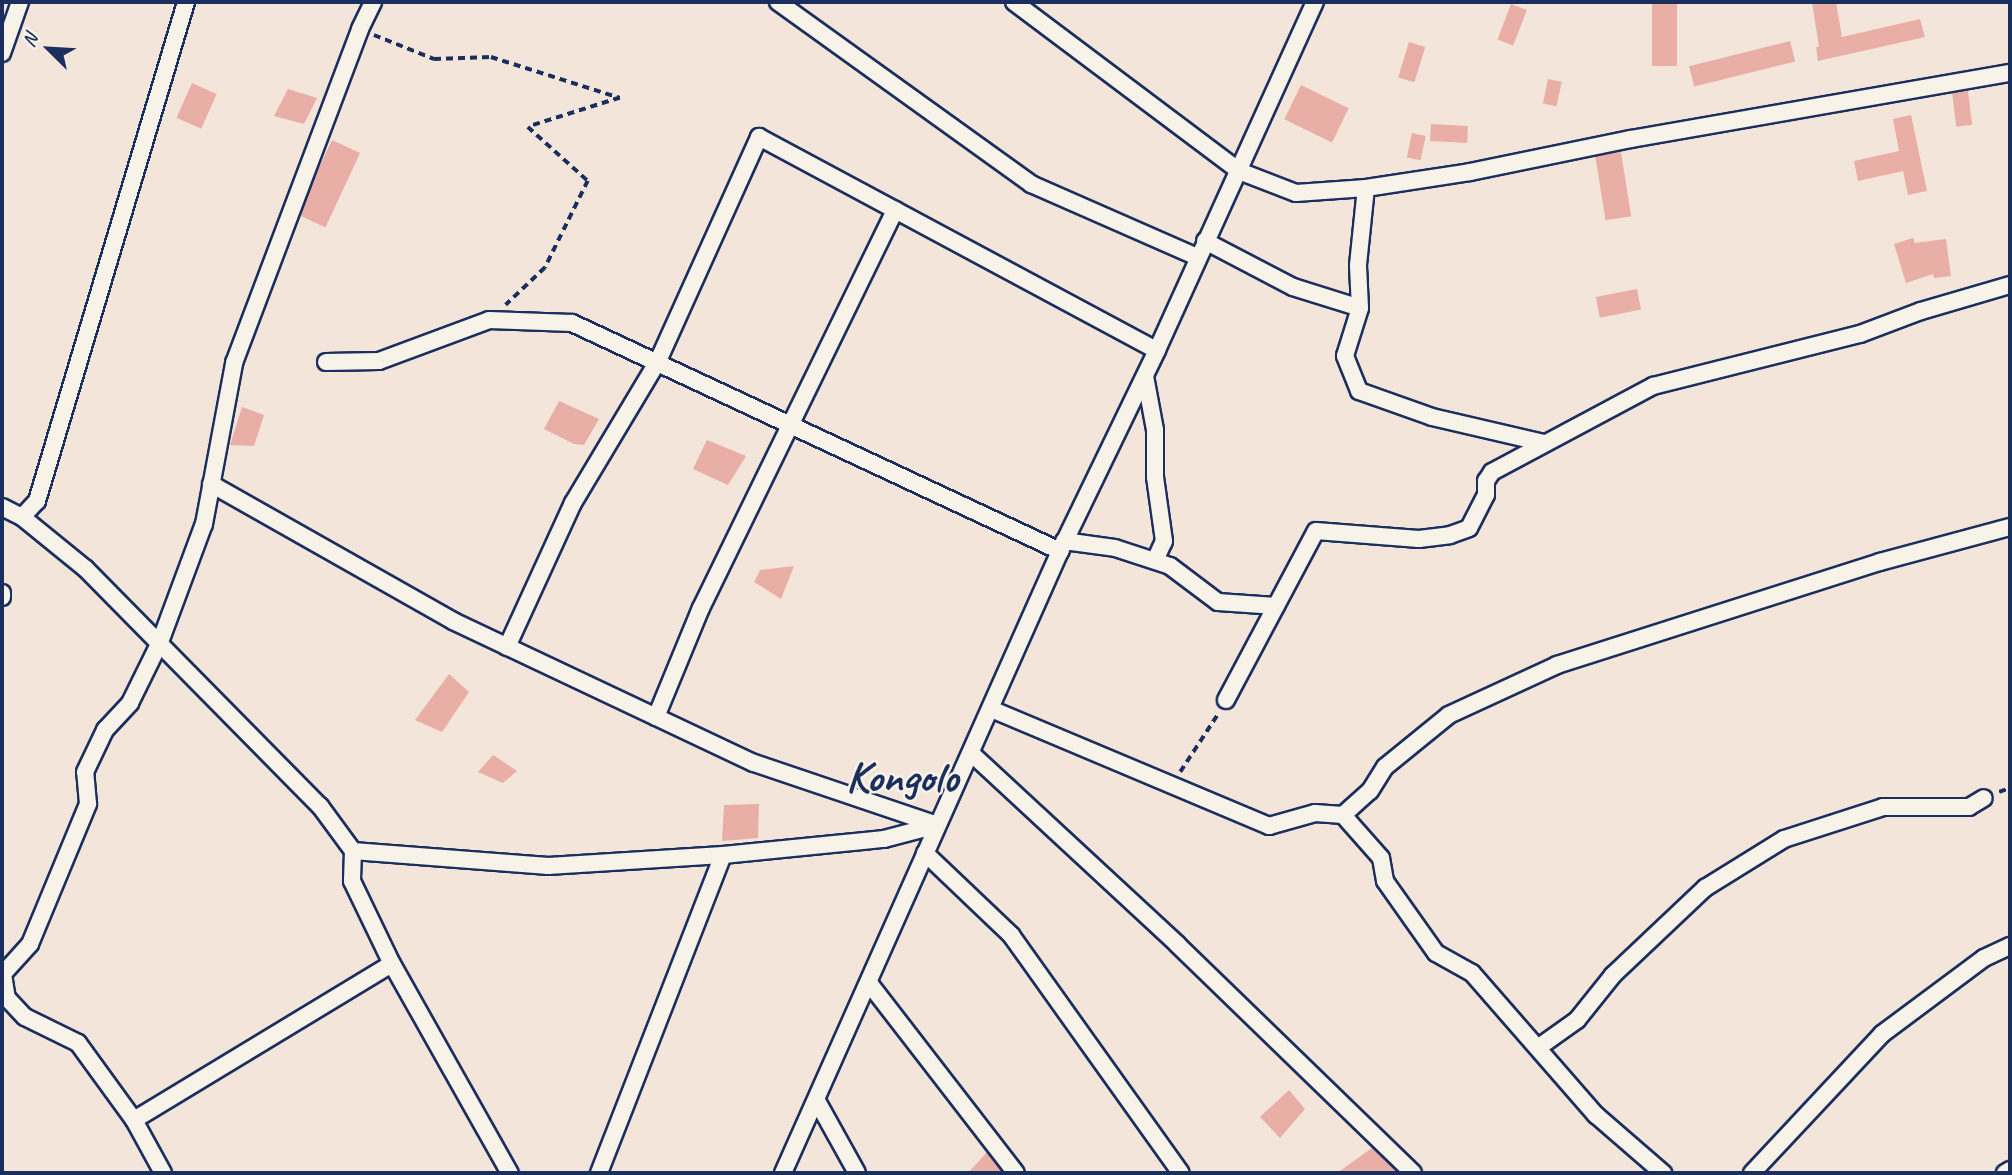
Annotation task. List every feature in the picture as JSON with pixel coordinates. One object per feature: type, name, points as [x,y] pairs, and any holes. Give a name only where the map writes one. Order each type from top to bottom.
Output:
[{"type":"street","points":[[2,53],[20,2]]},
{"type":"street","points":[[22,517],[37,500],[186,2]]},
{"type":"street","points":[[163,1173],[134,1120],[78,1043],[25,1017],[7,998],[2,974],[30,944],[89,804],[85,772],[105,730],[130,703],[160,642],[204,524],[234,363],[359,29],[373,2]]},
{"type":"street","points":[[778,2],[1031,184],[1197,257]]},
{"type":"street","points":[[1014,2],[1239,171],[1296,193],[1366,188],[1471,173],[1631,139],[2010,73]]},
{"type":"street","points":[[783,1173],[937,825],[972,754],[1062,546],[1145,376],[1315,2]]},
{"type":"street","points":[[507,647],[572,503],[657,361],[759,137],[1157,349]]},
{"type":"street","points":[[1366,188],[1358,265],[1360,308],[1345,356],[1359,391],[1432,417],[1544,443]]},
{"type":"street","points":[[656,717],[701,608],[895,210]]},
{"type":"street","points":[[1205,241],[1293,287],[1360,308]]},
{"type":"street","points":[[1226,700],[1316,531],[1419,539],[1450,535],[1469,528],[1486,495],[1486,481],[1492,472],[1653,386],[1860,334],[1921,311],[2010,285]]},
{"type":"street","points":[[326,362],[379,361],[489,320],[572,323],[1062,546],[1115,548],[1170,566],[1218,602],[1276,606]]},
{"type":"street","points":[[1145,376],[1155,430],[1155,478],[1164,541],[1155,560]]},
{"type":"street","points":[[211,484],[453,621],[754,764],[937,825]]},
{"type":"street","points":[[2,507],[22,517],[86,569],[320,806],[353,851],[352,881],[392,964],[510,1173]]},
{"type":"street","points":[[1343,815],[1370,791],[1385,768],[1449,715],[1557,665],[1880,562],[2010,527]]},
{"type":"street","points":[[991,709],[1269,826],[1315,813],[1343,815],[1381,858],[1385,881],[1436,953],[1472,972],[1539,1046],[1596,1115],[1663,1173]]},
{"type":"street","points":[[972,754],[1178,945],[1413,1173]]},
{"type":"street","points":[[1539,1046],[1577,1020],[1613,975],[1705,888],[1784,839],[1883,807],[1969,807],[1984,798]]},
{"type":"street","points":[[353,851],[548,866],[723,855],[884,839],[937,825]]},
{"type":"street","points":[[925,853],[1011,935],[1181,1173]]},
{"type":"street","points":[[599,1173],[723,855]]},
{"type":"street","points":[[1752,1173],[1882,1034],[1984,958],[2010,946]]},
{"type":"street","points":[[134,1120],[392,964]]},
{"type":"street","points":[[869,983],[1016,1173]]},
{"type":"street","points":[[817,1101],[857,1173]]},
{"type":"street","points":[[2005,1173],[2010,1170]]},
{"type":"path","points":[[359,29],[434,59],[491,57],[620,98],[528,127],[588,181],[545,268],[489,320]]},
{"type":"path","points":[[1170,785],[1226,700]]},
{"type":"building","points":[[1652,2],[1677,2],[1677,66],[1652,66]]},
{"type":"building","points":[[1812,2],[1836,2],[1842,37],[1920,19],[1925,37],[1818,61],[1816,47],[1819,47]]},
{"type":"building","points":[[1511,4],[1527,10],[1513,46],[1497,39]]},
{"type":"building","points":[[1790,41],[1795,61],[1694,87],[1689,66]]},
{"type":"building","points":[[1409,42],[1425,47],[1414,82],[1398,77]]},
{"type":"building","points":[[1548,79],[1562,82],[1556,106],[1543,103]]},
{"type":"building","points":[[192,83],[217,94],[201,129],[177,118]]},
{"type":"building","points":[[1301,85],[1349,108],[1332,142],[1284,119]]},
{"type":"building","points":[[288,89],[317,98],[304,124],[274,116]]},
{"type":"building","points":[[1968,91],[1972,125],[1956,127],[1952,93]]},
{"type":"building","points":[[1911,115],[1927,191],[1908,195],[1903,171],[1858,181],[1854,161],[1899,151],[1893,119]]},
{"type":"building","points":[[1431,124],[1468,126],[1467,143],[1430,141]]},
{"type":"building","points":[[1412,133],[1426,136],[1420,160],[1407,157]]},
{"type":"building","points":[[332,140],[360,153],[325,227],[297,214]]},
{"type":"building","points":[[1621,152],[1631,216],[1605,220],[1595,156]]},
{"type":"building","points":[[1913,238],[1915,243],[1946,239],[1951,276],[1934,278],[1933,274],[1906,283],[1894,244]]},
{"type":"building","points":[[1637,289],[1641,310],[1600,318],[1596,297]]},
{"type":"building","points":[[559,401],[599,419],[584,445],[574,444],[544,429]]},
{"type":"building","points":[[242,407],[264,415],[254,446],[230,445]]},
{"type":"building","points":[[707,440],[746,456],[728,485],[693,469]]},
{"type":"building","points":[[794,566],[781,599],[754,582],[760,570]]},
{"type":"building","points":[[449,674],[469,692],[442,732],[415,720]]},
{"type":"building","points":[[493,755],[517,771],[503,783],[478,772]]},
{"type":"building","points":[[759,804],[758,838],[722,841],[724,805]]},
{"type":"building","points":[[1289,1090],[1305,1109],[1280,1138],[1260,1117]]},
{"type":"building","points":[[1372,1148],[1398,1173],[1337,1173]]},
{"type":"building","points":[[987,1152],[1003,1173],[968,1173]]},
{"type":"district","name":"Kongolo","points":[[902,777]]}]
